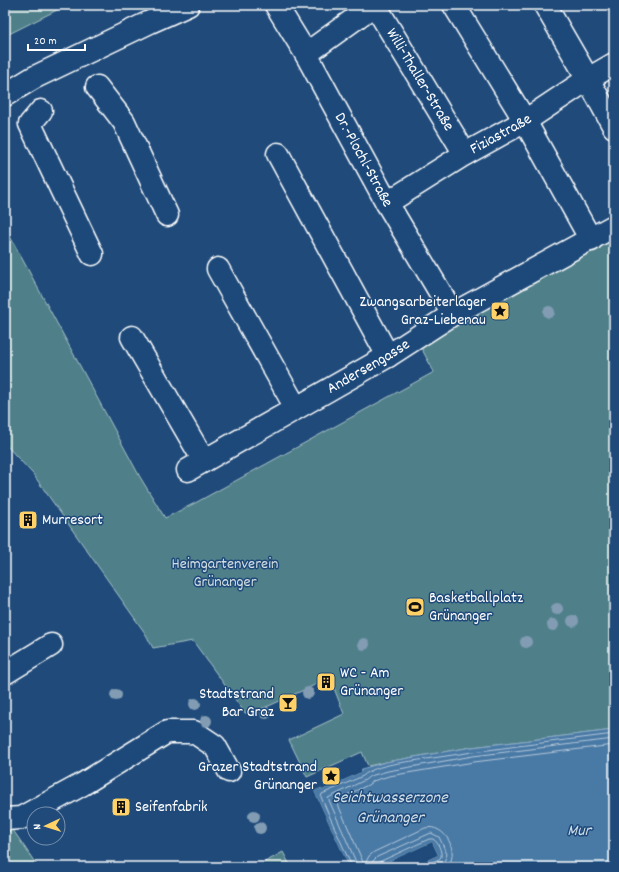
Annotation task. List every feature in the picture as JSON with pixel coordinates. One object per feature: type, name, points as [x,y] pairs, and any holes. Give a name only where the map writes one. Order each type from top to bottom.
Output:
[{"type":"street","points":[[5,95],[33,78],[188,5]]},
{"type":"street","name":"Dr.-Plochl-Straße","points":[[276,5],[306,54],[388,203],[453,314]]},
{"type":"street","name":"Willi-Thaller-Straße","points":[[306,54],[374,5],[465,154]]},
{"type":"street","points":[[454,5],[525,121],[591,240]]},
{"type":"street","points":[[544,5],[588,79],[614,127]]},
{"type":"street","name":"Fiziastraße","points":[[388,203],[465,154],[525,121],[588,79],[614,64]]},
{"type":"street","points":[[97,86],[124,122],[167,215]]},
{"type":"street","points":[[40,111],[30,124],[92,254]]},
{"type":"street","points":[[278,154],[388,356]]},
{"type":"street","name":"Andersengasse","points":[[132,337],[196,466],[388,356],[453,314],[591,240],[614,226]]},
{"type":"street","points":[[218,269],[296,408]]},
{"type":"street","points":[[5,672],[51,645]]},
{"type":"street","points":[[5,819],[21,818],[83,784],[168,732],[194,732],[214,746],[229,771]]},
{"type":"green space","points":[[5,5],[67,5],[5,36]]},
{"type":"green space","name":"Heimgartenverein Grünanger","points":[[614,226],[614,730],[472,747],[368,766],[362,752],[307,777],[289,740],[344,714],[330,678],[271,705],[251,713],[245,713],[193,641],[153,648],[145,633],[33,474],[5,444],[5,227],[140,477],[165,518],[197,502],[434,372],[416,338]]},
{"type":"green space","points":[[5,830],[13,830],[38,867],[5,867]]},
{"type":"green space","points":[[283,852],[291,867],[256,867]]},
{"type":"water","name":"Seichtwasserzone Grünanger","points":[[614,730],[614,867],[412,867],[438,855],[432,842],[377,867],[349,867],[314,791],[321,788],[322,790],[361,772],[361,769],[386,762],[472,747]]},
{"type":"pier","points":[[368,765],[361,769],[361,772],[322,790],[321,788],[314,791],[349,867],[347,867],[312,791],[320,786],[323,787],[359,771],[360,768]]},
{"type":"pier","points":[[432,842],[438,855],[412,867],[410,867],[435,854],[431,845],[381,867],[377,867]]},
{"type":"place","name":"Zwangsarbeiterlager Graz-Liebenau","points":[[500,311]]},
{"type":"place","name":"Murresort","points":[[28,520]]},
{"type":"place","name":"Basketballplatz Grünanger","points":[[415,607]]},
{"type":"place","name":"WC - Am Grünanger","points":[[326,682]]},
{"type":"place","name":"Stadtstrand Bar Graz","points":[[288,703]]},
{"type":"place","name":"Grazer Stadtstrand Grünanger","points":[[331,776]]},
{"type":"place","name":"Seifenfabrik","points":[[121,807]]},
{"type":"water label","name":"Mur","points":[[579,832]]}]
